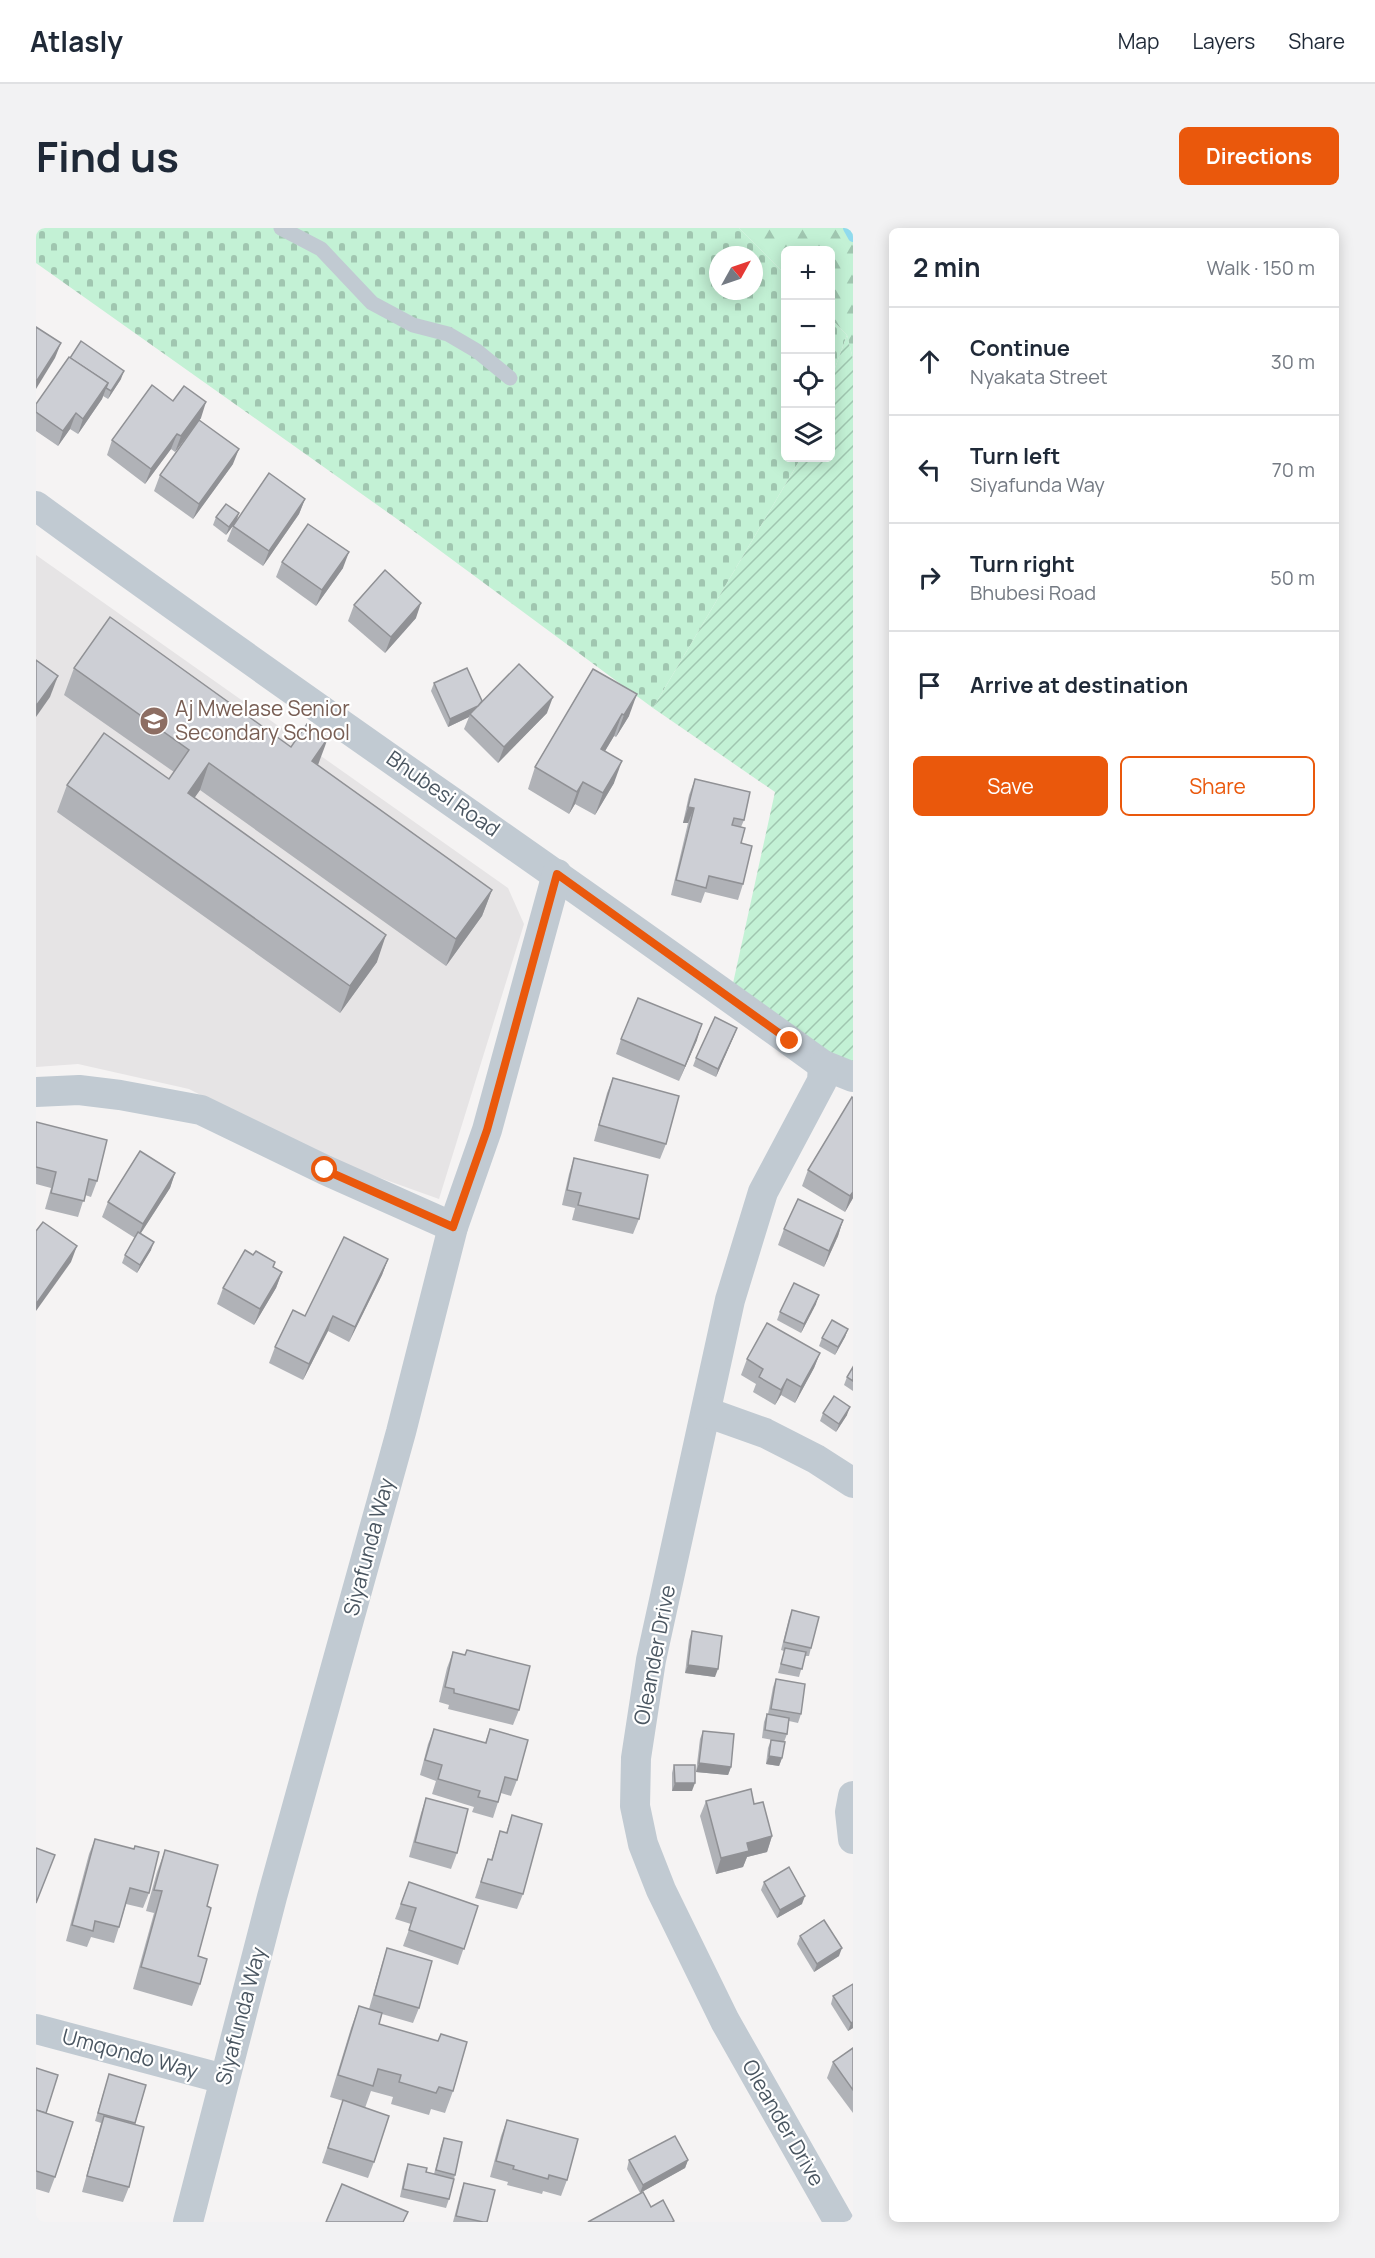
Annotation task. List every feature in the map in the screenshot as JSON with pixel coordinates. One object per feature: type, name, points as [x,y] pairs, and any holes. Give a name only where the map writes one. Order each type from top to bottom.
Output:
[{"type":"street","name":"Bhubesi Road","points":[[36,506],[823,1065],[853,1077]]},
{"type":"street","name":"Siyafunda Way","points":[[188,2222],[278,1875],[401,1432],[453,1227],[487,1130],[557,874]]},
{"type":"street","name":"Oleander Drive","points":[[823,1065],[822,1081],[763,1192],[730,1299],[649,1671],[636,1758],[635,1806],[643,1844],[660,1890],[725,2021],[839,2222]]},
{"type":"street","points":[[36,1092],[79,1090],[201,1110],[325,1170],[453,1227]]},
{"type":"street","points":[[706,1412],[765,1433],[853,1483]]},
{"type":"street","points":[[853,1796],[850,1812],[853,1839]]},
{"type":"street","name":"Umqondo Way","points":[[36,2029],[224,2079]]},
{"type":"lane","points":[[281,228],[321,249],[372,303],[413,325],[448,334],[477,351],[510,378]]},
{"type":"shaded area","name":"Aj Mwelase Senior Secondary School","points":[[36,555],[508,888],[524,924],[439,1199],[319,1156],[189,1089],[78,1064],[36,1067]]},
{"type":"green space","points":[[36,228],[739,228],[757,246],[709,246],[709,300],[763,300],[763,252],[781,270],[781,462],[799,462],[653,708],[404,524],[36,263]]},
{"type":"green space","points":[[739,228],[853,228],[853,359],[847,335],[835,323],[835,246],[781,246],[781,270],[763,252],[763,246],[757,246]]},
{"type":"green space","points":[[835,323],[847,335],[835,368]]},
{"type":"green space","points":[[847,335],[853,359],[853,1075],[730,997],[775,792],[653,708],[799,462],[835,462],[835,368]]},
{"type":"building","points":[[36,327],[61,343],[36,382]]},
{"type":"building","points":[[81,341],[124,371],[111,391],[106,388],[108,383],[70,358]]},
{"type":"building","points":[[69,357],[108,383],[83,419],[76,413],[63,431],[36,412],[36,404]]},
{"type":"building","points":[[152,385],[173,401],[184,386],[206,402],[181,436],[177,434],[151,469],[112,440]]},
{"type":"building","points":[[199,420],[239,449],[199,504],[160,475]]},
{"type":"building","points":[[269,473],[305,499],[269,551],[233,526]]},
{"type":"building","points":[[226,504],[239,513],[229,527],[216,517]]},
{"type":"building","points":[[308,524],[349,552],[322,590],[282,562]]},
{"type":"building","points":[[385,570],[421,603],[391,637],[354,605]]},
{"type":"building","points":[[110,617],[291,747],[307,724],[328,738],[312,761],[492,890],[456,939],[209,763],[188,793],[386,935],[350,986],[67,785],[104,733],[169,779],[189,750],[74,668]]},
{"type":"building","points":[[36,660],[58,676],[36,706]]},
{"type":"building","points":[[519,664],[553,697],[504,747],[470,714]]},
{"type":"building","points":[[467,668],[482,701],[478,706],[450,719],[434,683]]},
{"type":"building","points":[[593,669],[637,694],[601,749],[622,761],[603,793],[583,782],[577,792],[535,767]]},
{"type":"building","points":[[695,779],[750,792],[744,820],[734,818],[732,825],[745,828],[741,843],[752,846],[743,884],[709,876],[706,888],[676,880],[694,808],[688,807]]},
{"type":"building","points":[[638,998],[702,1024],[685,1066],[621,1039]]},
{"type":"building","points":[[715,1017],[737,1028],[718,1069],[696,1058]]},
{"type":"building","points":[[613,1078],[679,1096],[666,1144],[599,1125]]},
{"type":"building","points":[[852,1097],[853,1192],[850,1196],[808,1170]]},
{"type":"building","points":[[36,1122],[107,1140],[97,1181],[89,1179],[84,1201],[51,1193],[56,1172],[36,1167]]},
{"type":"building","points":[[140,1151],[175,1173],[143,1224],[108,1202]]},
{"type":"building","points":[[574,1158],[648,1175],[639,1219],[578,1205],[581,1193],[567,1190]]},
{"type":"building","points":[[798,1199],[843,1220],[829,1251],[784,1229]]},
{"type":"building","points":[[43,1222],[77,1246],[36,1304],[36,1231]]},
{"type":"building","points":[[138,1232],[154,1242],[140,1265],[125,1255]]},
{"type":"building","points":[[344,1237],[388,1259],[355,1327],[333,1316],[309,1364],[275,1347],[293,1310],[305,1316]]},
{"type":"building","points":[[245,1250],[253,1255],[256,1251],[275,1262],[273,1267],[282,1272],[260,1309],[223,1288]]},
{"type":"building","points":[[794,1283],[819,1295],[804,1324],[780,1312]]},
{"type":"building","points":[[832,1320],[848,1329],[838,1347],[822,1338]]},
{"type":"building","points":[[767,1323],[820,1353],[801,1387],[787,1379],[781,1390],[759,1377],[763,1369],[747,1359]]},
{"type":"building","points":[[853,1367],[853,1381],[847,1377]]},
{"type":"building","points":[[834,1396],[850,1407],[839,1424],[823,1413]]},
{"type":"building","points":[[792,1610],[819,1617],[811,1648],[784,1642]]},
{"type":"building","points":[[692,1631],[722,1636],[718,1669],[688,1665]]},
{"type":"building","points":[[785,1648],[806,1652],[802,1669],[781,1664]]},
{"type":"building","points":[[467,1650],[530,1666],[519,1710],[454,1693],[454,1689],[445,1687],[453,1652],[465,1655]]},
{"type":"building","points":[[776,1679],[805,1684],[801,1714],[771,1709]]},
{"type":"building","points":[[767,1714],[789,1718],[787,1734],[765,1730]]},
{"type":"building","points":[[434,1729],[486,1743],[490,1729],[528,1740],[517,1780],[505,1777],[498,1802],[478,1797],[480,1791],[438,1779],[442,1765],[425,1760]]},
{"type":"building","points":[[703,1731],[734,1734],[731,1767],[699,1763]]},
{"type":"building","points":[[771,1740],[785,1742],[782,1758],[769,1756]]},
{"type":"building","points":[[674,1765],[695,1765],[695,1783],[675,1783]]},
{"type":"building","points":[[751,1789],[754,1804],[763,1802],[772,1836],[747,1843],[749,1851],[721,1858],[706,1801]]},
{"type":"building","points":[[426,1798],[468,1809],[457,1853],[415,1842]]},
{"type":"building","points":[[512,1815],[542,1824],[523,1894],[481,1882],[488,1859],[492,1860],[500,1831],[507,1833]]},
{"type":"building","points":[[95,1839],[134,1849],[135,1846],[159,1852],[149,1893],[130,1888],[119,1927],[95,1921],[93,1931],[72,1925]]},
{"type":"building","points":[[36,1848],[55,1855],[36,1903]]},
{"type":"building","points":[[165,1850],[218,1865],[207,1906],[211,1908],[198,1956],[207,1959],[200,1984],[141,1967],[162,1891],[154,1890]]},
{"type":"building","points":[[789,1867],[805,1896],[780,1910],[764,1882]]},
{"type":"building","points":[[409,1882],[478,1906],[464,1949],[409,1930],[416,1908],[401,1904]]},
{"type":"building","points":[[824,1920],[842,1948],[817,1964],[800,1936]]},
{"type":"building","points":[[387,1948],[432,1961],[419,2008],[374,1995]]},
{"type":"building","points":[[853,1984],[853,2022],[851,2023],[833,1996]]},
{"type":"building","points":[[359,2006],[382,2013],[379,2024],[438,2041],[441,2034],[467,2042],[453,2091],[439,2087],[436,2093],[399,2082],[401,2075],[378,2069],[373,2086],[338,2075]]},
{"type":"building","points":[[853,2048],[853,2090],[833,2062]]},
{"type":"building","points":[[36,2068],[58,2075],[46,2113],[36,2110]]},
{"type":"building","points":[[109,2074],[146,2085],[135,2123],[98,2113]]},
{"type":"building","points":[[343,2100],[389,2116],[374,2162],[328,2148]]},
{"type":"building","points":[[36,2110],[73,2122],[55,2177],[36,2171]]},
{"type":"building","points":[[104,2116],[144,2127],[129,2187],[87,2176]]},
{"type":"building","points":[[507,2120],[578,2139],[567,2180],[549,2175],[548,2179],[513,2169],[514,2166],[496,2161]]},
{"type":"building","points":[[675,2136],[688,2160],[643,2185],[629,2160]]},
{"type":"building","points":[[444,2138],[462,2142],[455,2175],[436,2170]]},
{"type":"building","points":[[408,2164],[427,2168],[426,2172],[454,2179],[449,2199],[403,2189]]},
{"type":"building","points":[[464,2183],[495,2190],[487,2222],[456,2216]]},
{"type":"building","points":[[342,2184],[408,2212],[403,2222],[326,2222]]},
{"type":"building","points":[[643,2192],[651,2207],[663,2200],[674,2221],[588,2222]]},
{"type":"waterway","points":[[848,228],[853,237]]},
{"type":"place","name":"Aj Mwelase Senior Secondary School","points":[[154,721]]},
{"type":"route","points":[[325,1170],[453,1227],[487,1130],[557,874],[790,1041]]}]
